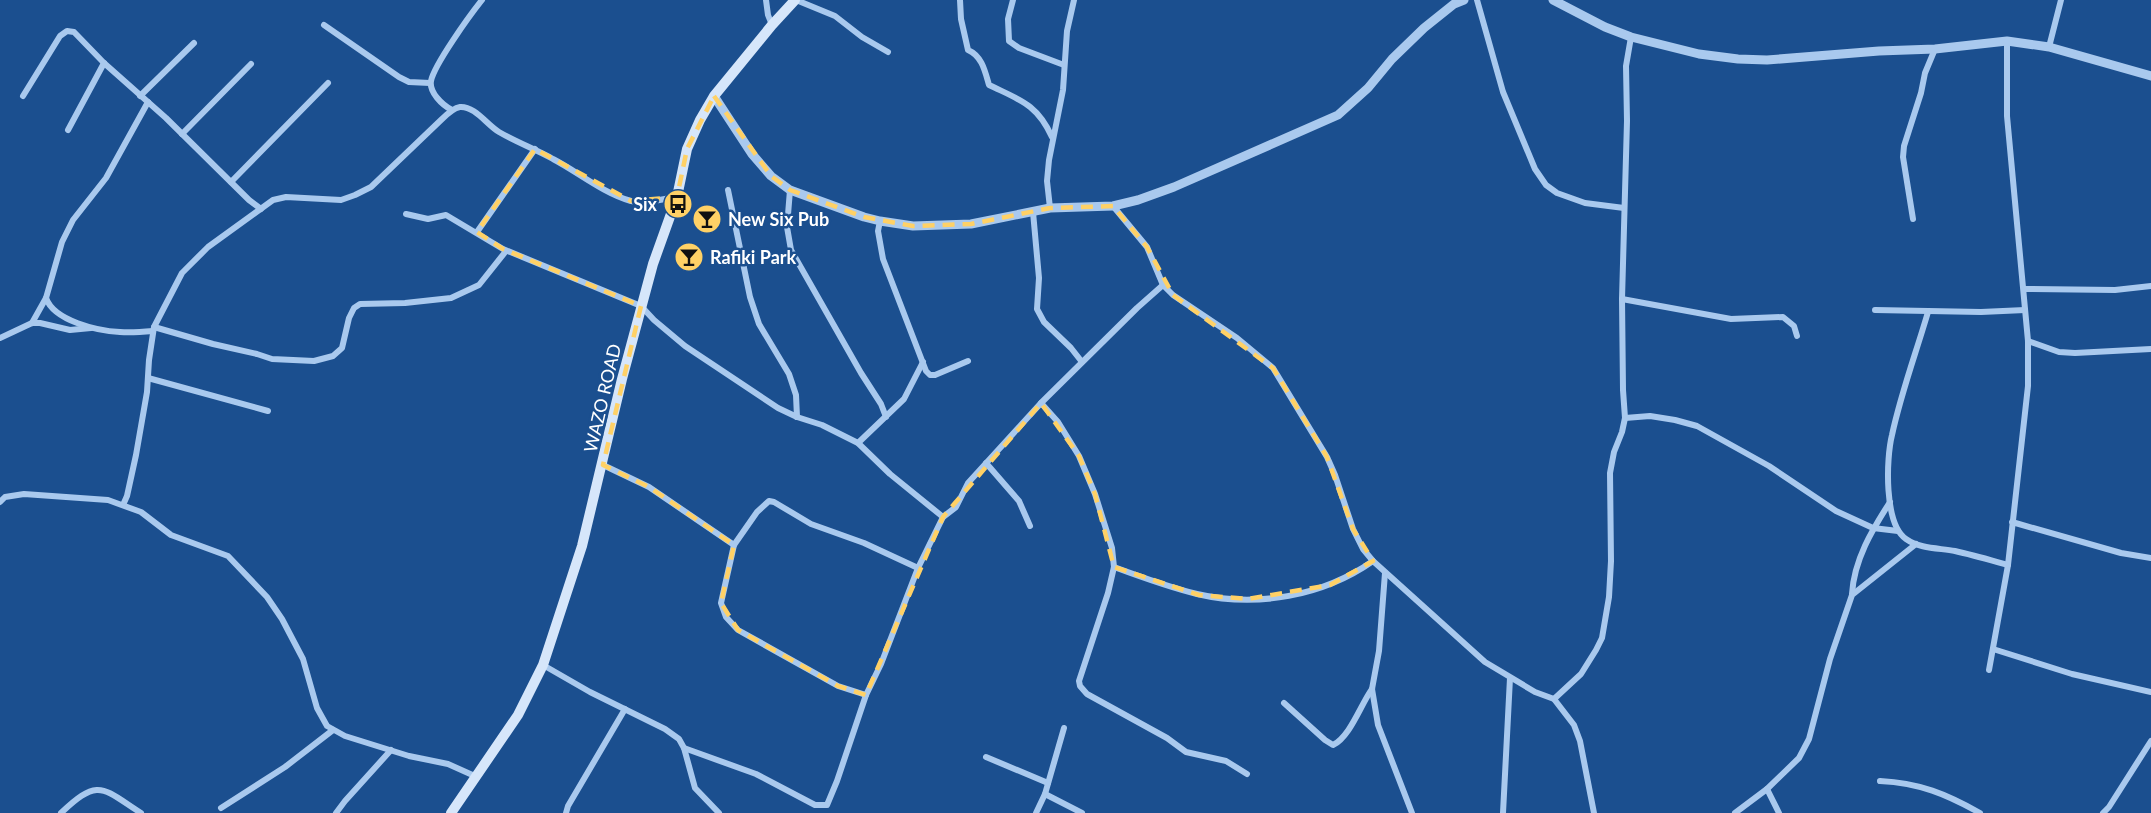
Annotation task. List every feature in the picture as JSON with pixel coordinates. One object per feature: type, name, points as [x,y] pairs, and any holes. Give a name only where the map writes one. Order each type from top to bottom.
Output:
[{"type":"main road","name":"WAZO ROAD","points":[[451,813],[518,715],[543,665],[582,546],[641,306],[676,197],[687,149],[714,96],[772,25],[796,0]]},
{"type":"street","points":[[766,0],[772,25]]},
{"type":"street","points":[[796,0],[835,16],[862,37],[888,52]]},
{"type":"street","points":[[960,0],[961,19],[968,50],[976,54],[989,85],[1030,105],[1046,122],[1052,138]]},
{"type":"street","points":[[1013,0],[1008,19],[1009,41],[1019,48],[1064,65]]},
{"type":"street","points":[[1050,208],[1047,181],[1052,138],[1063,90],[1067,31],[1074,0]]},
{"type":"street","points":[[714,96],[752,154],[771,177],[790,190],[864,218],[913,226],[971,224],[1050,208],[1113,206],[1174,187],[1338,115],[1368,88],[1392,59],[1424,28],[1453,2],[1464,0]]},
{"type":"street","points":[[1477,0],[1503,92],[1535,168],[1546,185],[1557,193],[1585,202],[1624,208]]},
{"type":"street","points":[[1553,0],[1605,27],[1631,37],[1690,52],[1738,59],[1767,60],[1935,49],[2007,41],[2049,46],[2151,76]]},
{"type":"street","points":[[2049,46],[2061,0]]},
{"type":"street","points":[[452,110],[442,104],[433,92],[430,83],[435,69],[480,1]]},
{"type":"street","points":[[324,25],[399,77],[409,82],[430,83]]},
{"type":"street","points":[[23,96],[60,36],[67,31],[74,32],[104,63],[261,209]]},
{"type":"street","points":[[1554,699],[1581,674],[1602,638],[1611,578],[1610,472],[1625,417],[1622,299],[1627,121],[1626,66],[1631,37]]},
{"type":"street","points":[[1989,670],[2008,566],[2028,386],[2028,341],[2024,289],[2007,116],[2007,41]]},
{"type":"street","points":[[140,96],[194,43]]},
{"type":"street","points":[[1913,219],[1903,157],[1904,146],[1925,73],[1935,49]]},
{"type":"street","points":[[68,130],[104,63]]},
{"type":"street","points":[[182,134],[251,64]]},
{"type":"street","points":[[231,182],[328,83]]},
{"type":"street","points":[[32,323],[46,298],[62,242],[73,220],[106,178],[148,102]]},
{"type":"street","points":[[123,505],[136,455],[153,329],[182,273],[208,247],[273,200],[286,197],[334,200],[372,187],[452,110],[460,107],[481,117],[497,131],[535,149],[612,194],[631,201],[644,202],[676,197]]},
{"type":"street","points":[[477,232],[535,149]]},
{"type":"street","points":[[729,190],[750,297],[759,324],[789,374],[796,395],[797,417]]},
{"type":"street","points":[[790,190],[787,227],[791,250],[881,404],[886,417]]},
{"type":"street","points":[[1113,206],[1147,247],[1164,285],[1173,295],[1237,338],[1273,368],[1327,457],[1353,529],[1363,549],[1373,561],[1485,662],[1534,692],[1554,699],[1574,725],[1580,741],[1594,813]]},
{"type":"street","points":[[1033,212],[1039,278],[1036,309],[1044,322],[1082,362]]},
{"type":"street","points":[[406,213],[428,219],[446,215],[506,251],[641,306],[685,346],[778,408],[822,425],[858,443],[895,478],[943,517]]},
{"type":"street","points":[[880,221],[878,231],[883,259],[930,375],[968,361]]},
{"type":"street","points":[[46,298],[48,304],[70,320],[94,327],[119,332],[153,329],[272,359],[315,361],[333,356],[342,348],[349,318],[354,308],[360,304],[451,297],[479,285],[506,251]]},
{"type":"street","points":[[684,748],[756,774],[815,805],[827,805],[866,695],[881,664],[918,568],[943,517],[956,507],[968,483],[1041,403],[1164,285]]},
{"type":"street","points":[[2024,289],[2115,290],[2151,286]]},
{"type":"street","points":[[1622,299],[1731,319],[1783,317],[1794,326],[1797,336]]},
{"type":"street","points":[[1875,310],[1981,312],[2025,309]]},
{"type":"street","points":[[1928,312],[1891,435],[1887,464],[1890,502],[1898,531],[1905,539],[1916,544],[1983,558],[2008,566]]},
{"type":"street","points":[[0,338],[32,323],[40,322],[70,330],[94,327]]},
{"type":"street","points":[[2028,341],[2059,352],[2151,349]]},
{"type":"street","points":[[858,443],[904,399],[923,362]]},
{"type":"street","points":[[148,378],[268,411]]},
{"type":"street","points":[[1041,403],[1058,422],[1079,456],[1095,494],[1112,548],[1114,567],[1108,593],[1079,681],[1080,686],[1087,694],[1167,738],[1186,752],[1226,761],[1247,774]]},
{"type":"street","points":[[1625,417],[1650,416],[1697,426],[1769,466],[1836,511],[1873,528],[1898,531]]},
{"type":"street","points":[[986,463],[1019,501],[1030,526]]},
{"type":"street","points":[[603,465],[649,487],[734,545]]},
{"type":"street","points":[[0,502],[5,497],[24,494],[108,500],[141,512],[171,535],[228,556],[267,597],[303,659],[323,720],[333,730],[391,750],[448,764],[477,777]]},
{"type":"street","points":[[866,695],[838,686],[738,630],[726,617],[721,603],[734,545],[757,512],[769,501],[811,524],[864,543],[918,568]]},
{"type":"street","points":[[1735,813],[1767,789],[1799,758],[1809,739],[1830,659],[1852,595],[1855,573],[1873,528],[1890,502]]},
{"type":"street","points":[[2012,522],[2151,558]]},
{"type":"street","points":[[1852,595],[1916,544]]},
{"type":"street","points":[[1114,567],[1199,595],[1248,599],[1295,594],[1330,585],[1354,574],[1373,561]]},
{"type":"street","points":[[1385,573],[1372,689],[1378,725],[1412,813]]},
{"type":"street","points":[[1993,649],[2072,674],[2151,692]]},
{"type":"street","points":[[543,665],[665,729],[679,739],[684,748],[695,788],[719,813]]},
{"type":"street","points":[[1503,813],[1510,678]]},
{"type":"street","points":[[1284,703],[1333,745],[1338,743],[1353,724],[1372,689]]},
{"type":"street","points":[[566,813],[625,709]]},
{"type":"street","points":[[1036,813],[1045,794],[1064,728]]},
{"type":"street","points":[[221,808],[285,767],[333,730]]},
{"type":"street","points":[[2103,813],[2151,741]]},
{"type":"street","points":[[336,813],[391,750]]},
{"type":"street","points":[[986,757],[1048,783]]},
{"type":"street","points":[[1880,781],[1904,782],[1924,787],[1947,795],[1980,813]]},
{"type":"street","points":[[61,813],[93,789],[103,789],[141,813]]},
{"type":"street","points":[[1767,789],[1779,813]]},
{"type":"street","points":[[1045,794],[1082,813]]},
{"type":"highlighted area","points":[[714,96],[771,176],[790,190],[864,217],[913,226],[971,224],[1050,208],[1113,206],[1147,247],[1173,295],[1273,368],[1327,457],[1353,529],[1373,561],[1330,585],[1248,599],[1199,595],[1114,567],[1095,494],[1079,456],[1041,403],[943,517],[866,695],[838,686],[738,630],[721,603],[734,545],[649,487],[603,465],[641,306],[503,249],[477,232],[535,149],[631,201],[677,197],[687,149]]},
{"type":"place","name":"Six","points":[[678,204]]},
{"type":"place","name":"New Six Pub","points":[[707,219]]},
{"type":"place","name":"Rafiki Park","points":[[689,257]]}]
